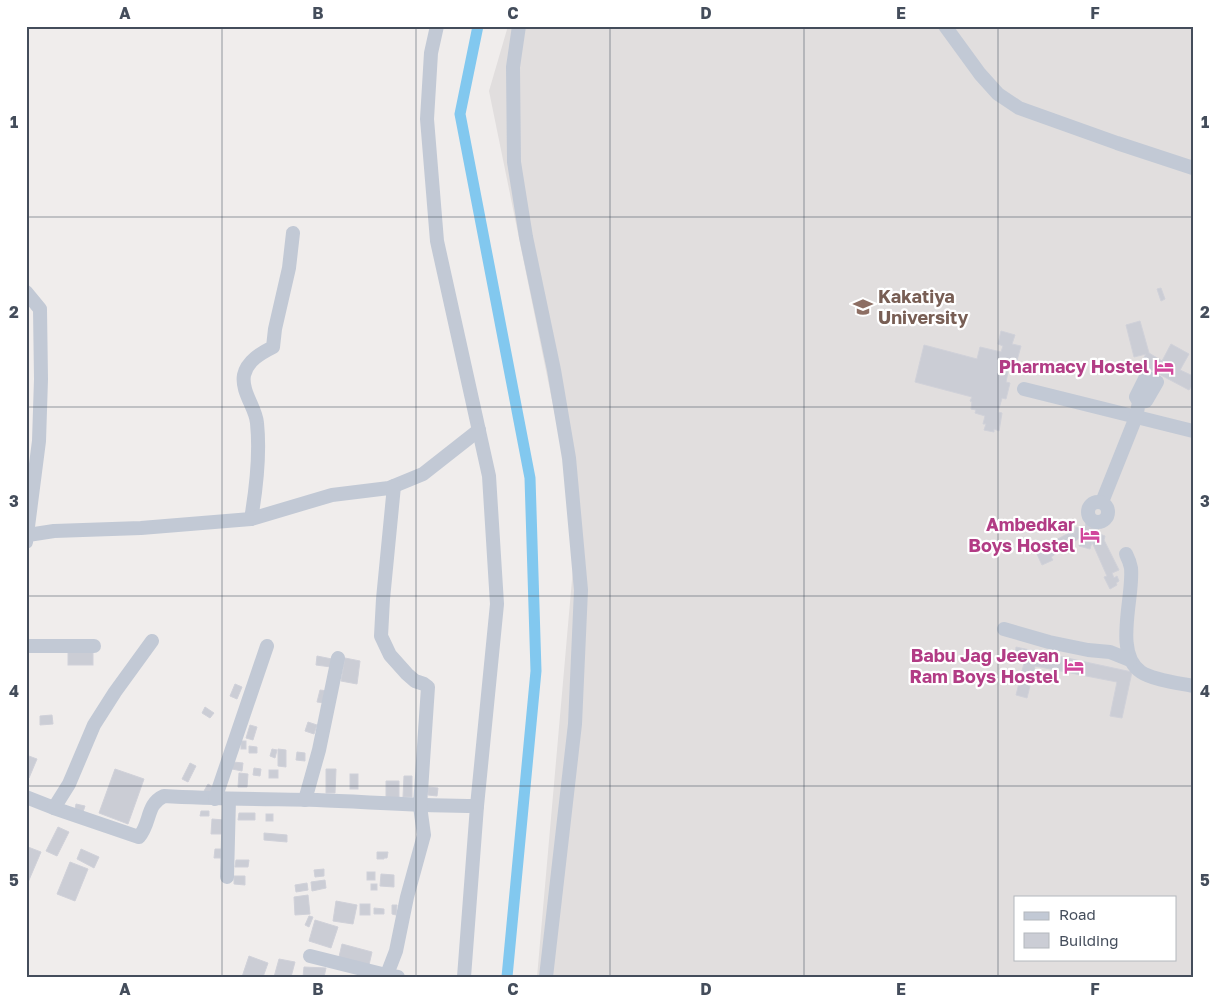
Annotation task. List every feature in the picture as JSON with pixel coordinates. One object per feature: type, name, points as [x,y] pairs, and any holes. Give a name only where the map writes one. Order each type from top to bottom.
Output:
[{"type":"street","points":[[437,26],[431,53],[427,119],[437,241],[489,476],[497,604],[477,806],[464,977]]},
{"type":"street","points":[[519,26],[513,67],[514,162],[526,236],[554,370],[569,458],[581,590],[575,724],[546,977]]},
{"type":"street","points":[[945,26],[980,74],[998,94],[1019,108],[1193,168]]},
{"type":"street","points":[[251,519],[255,494],[257,422],[247,394],[244,376],[251,361],[273,347],[275,329],[289,268],[293,233]]},
{"type":"street","points":[[26,292],[40,309],[41,379],[39,441],[27,538],[54,531],[141,528],[251,519],[332,495],[394,486],[423,474],[479,430]]},
{"type":"street","points":[[1024,389],[1193,431]]},
{"type":"street","points":[[1102,502],[1136,417],[1139,402]]},
{"type":"street","points":[[310,956],[390,976],[407,897],[424,835],[420,806],[428,687],[415,681],[407,674],[390,655],[381,636],[394,486]]},
{"type":"street","points":[[1126,554],[1131,566],[1130,599],[1125,641],[1130,660],[1140,672],[1156,678],[1193,686]]},
{"type":"street","points":[[1004,629],[1049,642],[1088,650],[1110,652],[1130,660]]},
{"type":"street","points":[[54,808],[69,784],[94,726],[115,692],[152,641]]},
{"type":"street","points":[[26,646],[94,646]]},
{"type":"street","points":[[227,876],[222,799],[268,646]]},
{"type":"street","points":[[305,800],[320,750],[338,658]]},
{"type":"street","points":[[26,797],[139,837],[144,831],[157,799],[164,796],[305,800],[420,806],[477,806]]},
{"type":"shaded area","name":"Kakatiya University","points":[[508,26],[1193,26],[1193,977],[537,977],[577,523],[489,91]]},
{"type":"building","points":[[1161,288],[1165,299],[1161,301],[1157,289]]},
{"type":"building","points":[[1140,321],[1149,353],[1162,361],[1171,344],[1189,354],[1180,370],[1193,376],[1193,384],[1189,390],[1140,364],[1146,354],[1134,357],[1126,325]]},
{"type":"building","points":[[1001,331],[1015,335],[1012,344],[1021,346],[1016,364],[1002,360],[1000,370],[1008,372],[1006,382],[1010,383],[1006,399],[1002,398],[998,412],[1002,413],[999,431],[994,429],[994,432],[984,430],[986,424],[983,424],[985,416],[975,413],[976,410],[971,409],[972,402],[970,401],[972,397],[915,382],[924,345],[977,359],[980,347],[1001,352],[1003,346],[998,344]]},
{"type":"building","points":[[1086,523],[1099,527],[1097,533],[1105,536],[1104,540],[1119,570],[1112,573],[1114,578],[1117,576],[1119,581],[1116,583],[1117,585],[1110,589],[1104,577],[1107,576],[1092,542],[1090,549],[1079,546],[1081,537],[1051,557],[1053,560],[1042,565],[1037,554],[1044,550],[1045,553],[1051,550],[1048,544],[1073,531],[1074,534],[1076,527],[1084,530]]},
{"type":"building","points":[[1016,647],[1132,672],[1122,718],[1110,716],[1117,682],[1035,666],[1027,698],[1016,695],[1024,663],[1015,658]]},
{"type":"building","points":[[68,650],[93,650],[93,665],[68,665]]},
{"type":"building","points":[[317,656],[332,659],[331,667],[316,665]]},
{"type":"building","points":[[345,658],[360,661],[357,684],[341,681]]},
{"type":"building","points":[[235,684],[242,687],[237,699],[230,696]]},
{"type":"building","points":[[320,690],[328,691],[325,703],[317,702]]},
{"type":"building","points":[[205,707],[214,713],[210,718],[202,713]]},
{"type":"building","points":[[52,715],[53,724],[40,725],[40,716]]},
{"type":"building","points":[[308,722],[317,725],[314,734],[305,731]]},
{"type":"building","points":[[250,725],[257,727],[253,740],[246,738]]},
{"type":"building","points":[[241,741],[246,741],[246,749],[241,749]]},
{"type":"building","points":[[249,746],[257,747],[257,753],[249,753]]},
{"type":"building","points":[[272,749],[277,750],[275,758],[270,756]]},
{"type":"building","points":[[278,749],[286,750],[286,767],[278,766]]},
{"type":"building","points":[[297,752],[305,753],[305,761],[296,760]]},
{"type":"building","points":[[26,755],[37,759],[29,778],[26,777]]},
{"type":"building","points":[[233,762],[243,763],[242,771],[232,769]]},
{"type":"building","points":[[190,763],[196,766],[188,782],[182,779]]},
{"type":"building","points":[[254,768],[261,769],[260,776],[253,775]]},
{"type":"building","points":[[115,769],[144,779],[128,824],[99,813]]},
{"type":"building","points":[[326,769],[336,769],[335,793],[326,793]]},
{"type":"building","points":[[269,770],[278,770],[278,778],[269,778]]},
{"type":"building","points":[[239,773],[248,774],[247,787],[238,787]]},
{"type":"building","points":[[350,774],[358,774],[358,789],[350,789]]},
{"type":"building","points":[[404,776],[412,776],[412,797],[403,797]]},
{"type":"building","points":[[386,781],[399,781],[399,798],[386,797]]},
{"type":"building","points":[[208,784],[215,788],[212,795],[204,791]]},
{"type":"building","points":[[428,787],[438,788],[437,796],[428,795]]},
{"type":"building","points":[[76,804],[85,806],[83,812],[75,810]]},
{"type":"building","points":[[201,811],[209,811],[209,816],[200,816]]},
{"type":"building","points":[[239,813],[255,813],[255,820],[238,820]]},
{"type":"building","points":[[266,814],[273,814],[273,821],[266,821]]},
{"type":"building","points":[[212,819],[224,820],[223,834],[211,834]]},
{"type":"building","points":[[58,827],[69,832],[57,856],[46,851]]},
{"type":"building","points":[[264,833],[287,835],[287,842],[264,840]]},
{"type":"building","points":[[28,847],[41,852],[26,887],[26,852]]},
{"type":"building","points":[[81,849],[99,857],[94,868],[77,859]]},
{"type":"building","points":[[215,849],[224,849],[224,858],[214,858]]},
{"type":"building","points":[[377,852],[388,852],[387,858],[377,859]]},
{"type":"building","points":[[236,860],[249,860],[248,867],[235,867]]},
{"type":"building","points":[[70,862],[88,869],[75,901],[57,894]]},
{"type":"building","points":[[324,869],[324,876],[315,877],[314,870]]},
{"type":"building","points":[[367,872],[375,872],[375,880],[367,880]]},
{"type":"building","points":[[381,874],[394,875],[394,887],[380,886]]},
{"type":"building","points":[[234,876],[245,876],[245,885],[234,884]]},
{"type":"building","points":[[325,880],[326,888],[312,891],[311,882]]},
{"type":"building","points":[[307,883],[308,890],[296,892],[295,885]]},
{"type":"building","points":[[371,884],[377,884],[377,890],[371,890]]},
{"type":"building","points":[[308,895],[310,914],[295,915],[294,897]]},
{"type":"building","points":[[336,901],[357,905],[353,924],[333,921]]},
{"type":"building","points":[[360,904],[370,904],[370,915],[360,915]]},
{"type":"building","points":[[392,905],[397,905],[396,915],[392,914]]},
{"type":"building","points":[[374,908],[384,909],[384,914],[374,914]]},
{"type":"building","points":[[309,916],[313,917],[309,927],[305,925]]},
{"type":"building","points":[[315,920],[338,927],[331,948],[309,941]]},
{"type":"building","points":[[342,944],[372,952],[369,965],[339,957]]},
{"type":"building","points":[[249,956],[268,963],[263,977],[242,977]]},
{"type":"building","points":[[279,959],[295,962],[291,977],[274,977]]},
{"type":"building","points":[[304,967],[326,968],[324,977],[303,977]]},
{"type":"waterway","points":[[478,26],[460,114],[530,478],[536,671],[507,977]]},
{"type":"place","name":"Kakatiya University","points":[[863,307]]},
{"type":"place","name":"Pharmacy Hostel","points":[[1164,367]]},
{"type":"place","name":"Ambedkar Boys Hostel","points":[[1090,535]]},
{"type":"place","name":"Babu Jag Jeevan Ram Boys Hostel","points":[[1074,666]]}]
